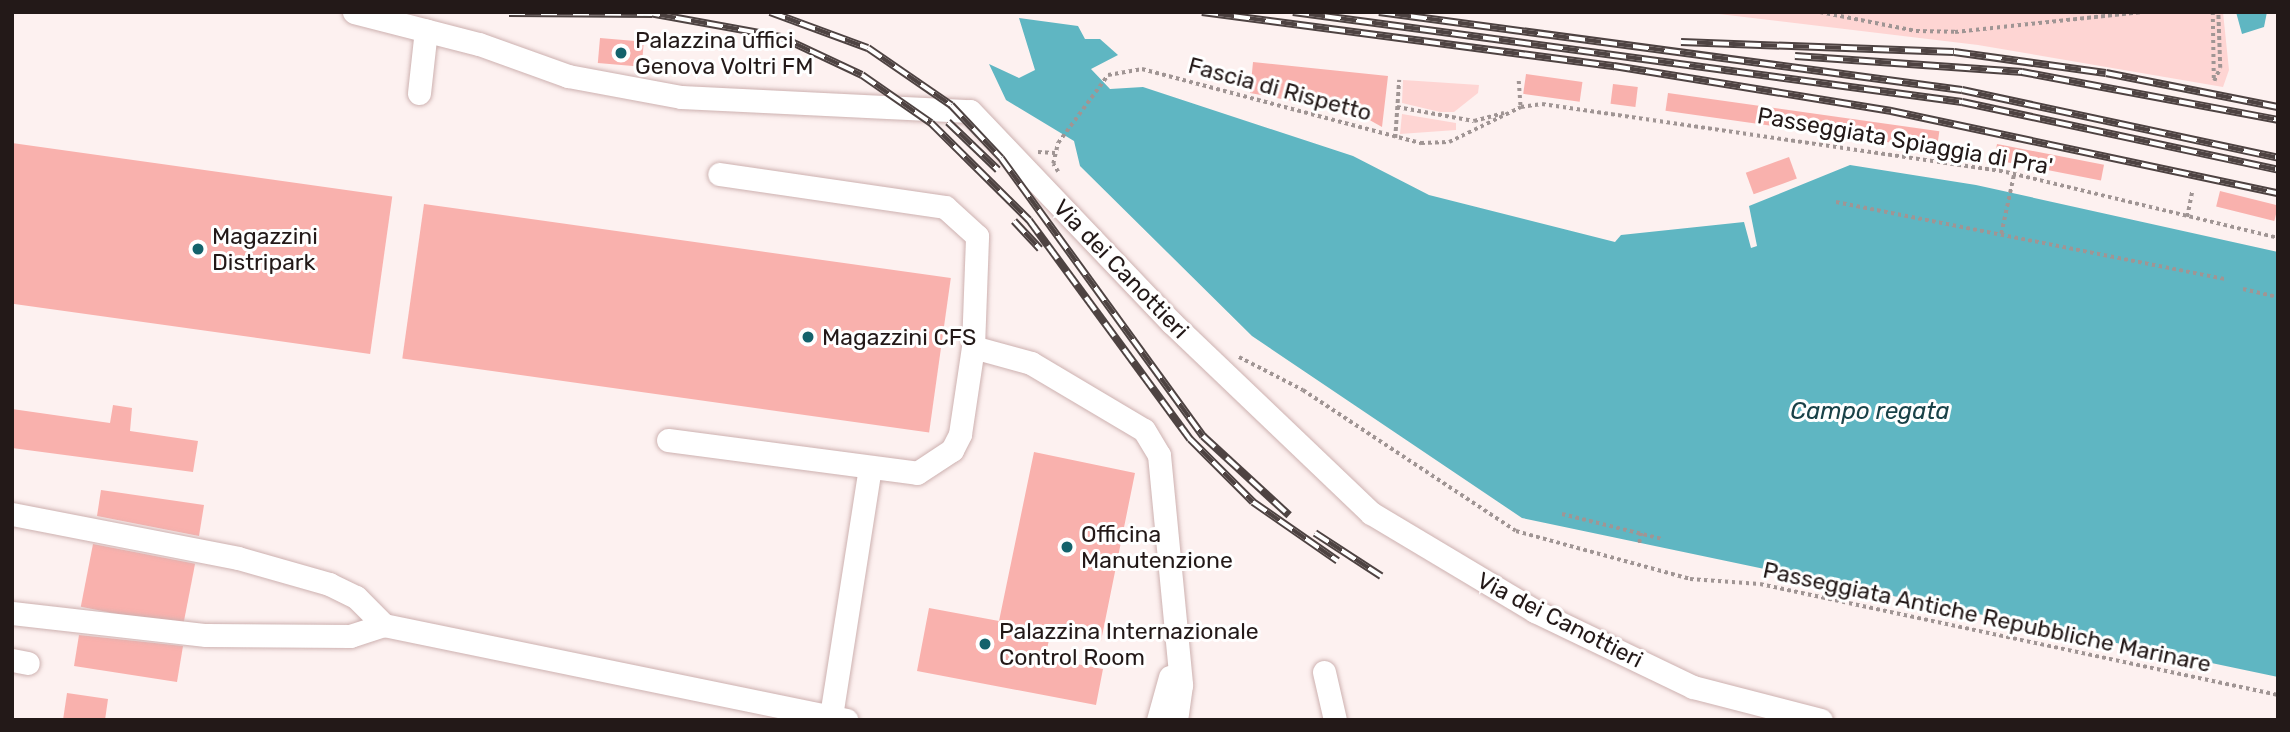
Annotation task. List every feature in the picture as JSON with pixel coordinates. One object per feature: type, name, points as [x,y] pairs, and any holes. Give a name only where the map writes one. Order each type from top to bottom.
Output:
[{"type":"lane","name":"Via dei Canottieri","points":[[354,12],[426,30],[568,76],[681,97],[970,111],[1181,332],[1371,513],[1535,611],[1693,687],[1821,720]]},
{"type":"lane","points":[[419,93],[426,30]]},
{"type":"lane","points":[[668,440],[917,473],[952,450],[960,434],[973,347],[981,243],[945,207],[719,174]]},
{"type":"lane","points":[[973,347],[1031,363],[1144,430],[1159,455],[1177,666],[1176,720]]},
{"type":"lane","points":[[12,613],[206,635],[350,636],[384,625],[839,718],[870,468]]},
{"type":"lane","points":[[12,514],[238,558],[329,584],[356,597],[384,625]]},
{"type":"lane","points":[[1158,720],[1177,666]]},
{"type":"lane","points":[[1324,672],[1335,720]]},
{"type":"path","points":[[1820,12],[1929,32],[2142,12]]},
{"type":"path","points":[[2214,81],[2220,68],[2216,12]]},
{"type":"path","name":"Fascia di Rispetto","points":[[1060,175],[1053,164],[1058,143],[1108,75],[1142,69],[1395,138],[1449,142],[1521,107]]},
{"type":"path","points":[[1395,138],[1399,80]]},
{"type":"path","points":[[1519,81],[1521,107]]},
{"type":"path","name":"Passeggiata Spiaggia di Pra'","points":[[1521,107],[1542,104],[1796,138],[2014,174],[2278,238]]},
{"type":"path","points":[[1397,107],[1474,121],[1513,111]]},
{"type":"path","points":[[2001,234],[2014,174]]},
{"type":"path","points":[[2187,217],[2192,191]]},
{"type":"path","points":[[1836,202],[2225,279]]},
{"type":"path","points":[[2243,289],[2278,297]]},
{"type":"path","name":"Passeggiata Antiche Repubbliche Marinare","points":[[1229,352],[1303,390],[1516,531],[1690,579],[1760,584],[2278,695]]},
{"type":"path","points":[[1562,514],[1662,539]]},
{"type":"path","points":[[1639,543],[1641,533]]},
{"type":"shaded area","points":[[1702,12],[2223,12],[2229,70],[2223,87],[1978,45]]},
{"type":"shaded area","points":[[1403,80],[1479,85],[1478,93],[1454,112],[1440,112],[1402,103]]},
{"type":"shaded area","points":[[1402,114],[1456,123],[1456,130],[1400,134]]},
{"type":"water","points":[[2236,12],[2267,12],[2264,27],[2242,34]]},
{"type":"water","name":"Campo regata","points":[[1019,18],[1078,26],[1085,39],[1100,39],[1118,55],[1091,69],[1110,89],[1143,87],[1353,156],[1429,195],[1615,242],[1621,235],[1744,222],[1751,248],[1757,246],[1749,206],[1850,165],[1976,185],[2278,252],[2278,677],[1522,518],[1252,336],[1080,166],[1074,141],[1006,100],[989,64],[1019,78],[1035,70]]},
{"type":"building","name":"Palazzina uffici Genova Voltri FM","points":[[600,38],[644,42],[642,67],[598,63]]},
{"type":"building","points":[[1253,62],[1388,76],[1382,127],[1357,113],[1250,93]]},
{"type":"building","points":[[1526,74],[1582,82],[1580,102],[1523,94]]},
{"type":"building","points":[[1613,84],[1638,87],[1635,107],[1611,104]]},
{"type":"building","points":[[1668,93],[1939,131],[1937,149],[1665,111]]},
{"type":"building","name":"Magazzini Distripark","points":[[12,143],[392,196],[370,354],[12,304]]},
{"type":"building","points":[[1997,144],[2104,165],[2101,181],[1994,160]]},
{"type":"building","points":[[1789,157],[1797,179],[1754,194],[1746,173]]},
{"type":"building","points":[[2220,191],[2278,205],[2274,221],[2216,207]]},
{"type":"building","points":[[424,204],[951,278],[929,433],[402,358]]},
{"type":"building","points":[[113,405],[132,408],[130,431],[198,441],[193,472],[12,448],[12,409],[110,423]]},
{"type":"building","name":"Officina Manutenzione","points":[[1034,452],[1135,473],[1101,641],[1051,631],[1045,658],[1103,669],[1096,705],[917,671],[929,608],[999,621]]},
{"type":"building","points":[[101,490],[204,505],[199,536],[97,516]]},
{"type":"building","points":[[93,544],[195,564],[183,627],[81,607]]},
{"type":"building","points":[[79,635],[183,646],[177,682],[74,666]]},
{"type":"building","points":[[67,693],[108,699],[105,720],[63,720]]},
{"type":"railway","points":[[644,12],[781,37],[862,75],[931,123],[1029,220],[1190,439],[1253,502],[1338,561]]},
{"type":"railway","points":[[770,12],[868,48],[951,105],[1001,158],[1203,436],[1289,515]]},
{"type":"railway","points":[[1202,12],[1614,66],[1891,111],[2278,193]]},
{"type":"railway","points":[[1293,12],[1962,102],[2278,170]]},
{"type":"railway","points":[[1379,12],[1962,90],[2278,158]]},
{"type":"railway","points":[[509,13],[652,14]]},
{"type":"railway","points":[[1681,42],[1954,52],[2106,73],[2278,107]]},
{"type":"railway","points":[[1795,56],[2022,72],[2278,120]]},
{"type":"railway","points":[[948,122],[998,170]]},
{"type":"railway","points":[[1014,221],[1040,249]]},
{"type":"railway","points":[[1315,533],[1381,576]]},
{"type":"place","name":"Palazzina uffici Genova Voltri FM","points":[[621,53]]},
{"type":"place","name":"Magazzini Distripark","points":[[198,249]]},
{"type":"place","name":"Magazzini CFS","points":[[808,337]]},
{"type":"place","name":"Officina Manutenzione","points":[[1067,547]]},
{"type":"place","name":"Palazzina Internazionale Control Room","points":[[985,644]]}]
